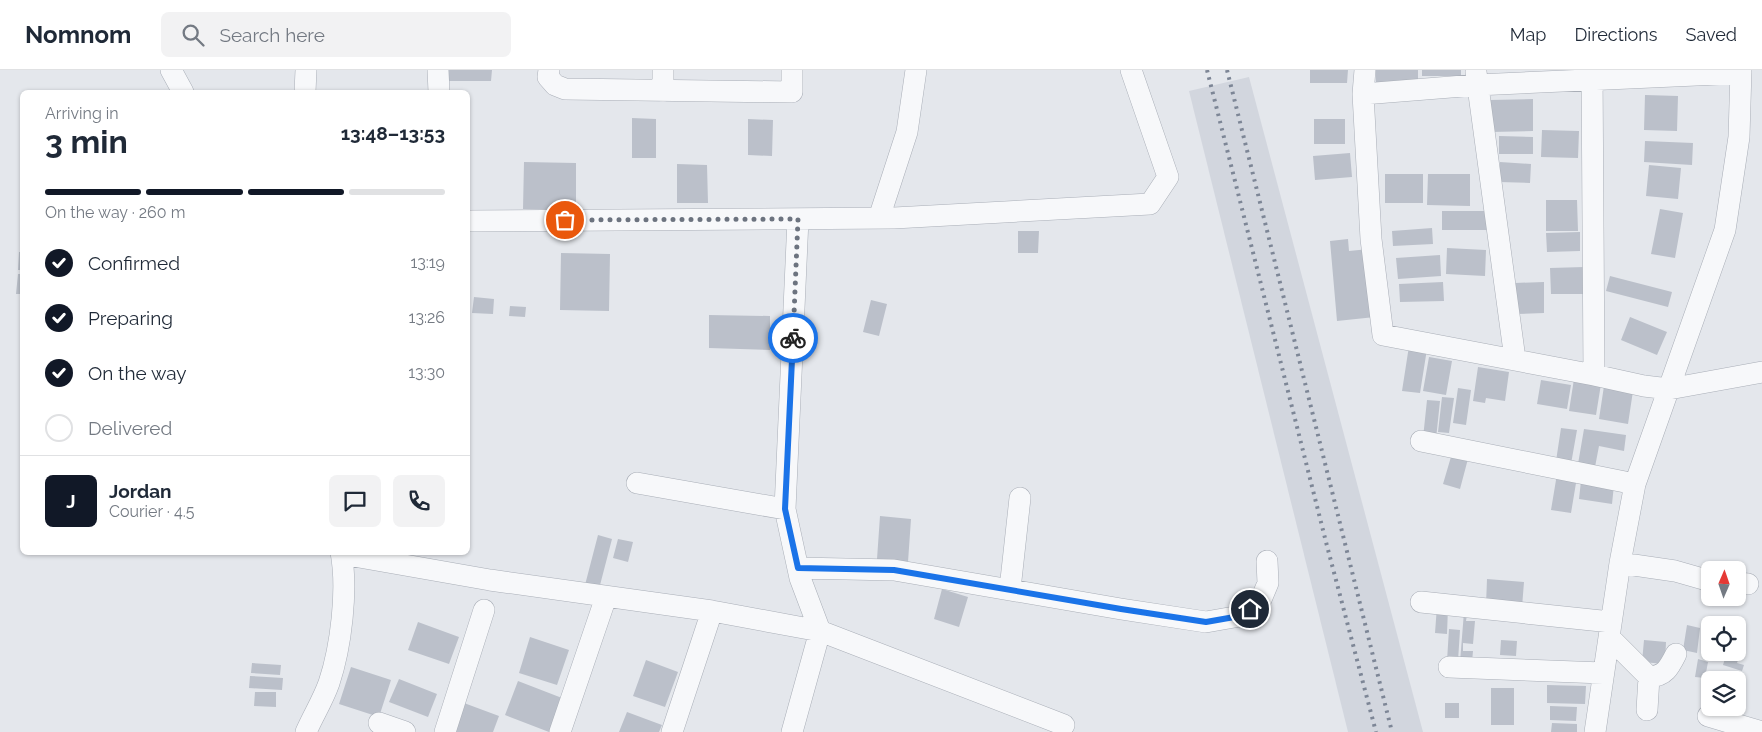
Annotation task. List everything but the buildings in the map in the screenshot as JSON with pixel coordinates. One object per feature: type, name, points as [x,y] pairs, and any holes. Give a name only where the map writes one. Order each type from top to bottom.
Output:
[{"type":"street","points":[[171,70],[182,90]]},
{"type":"street","points":[[305,90],[306,70]]},
{"type":"street","points":[[438,70],[438,90]]},
{"type":"street","points":[[663,70],[663,91]]},
{"type":"street","points":[[549,73],[556,85],[565,89],[792,92],[792,70]]},
{"type":"street","points":[[879,218],[907,132],[916,70]]},
{"type":"street","points":[[470,221],[879,218],[1150,204],[1168,177],[1131,70]]},
{"type":"street","points":[[1364,70],[1363,94],[1371,239],[1383,335],[1594,374],[1644,386],[1669,389],[1762,372]]},
{"type":"street","points":[[1363,94],[1476,77],[1741,72],[1739,138],[1725,230],[1635,484],[1620,563],[1595,732]]},
{"type":"street","points":[[1592,75],[1594,374]]},
{"type":"street","points":[[1476,77],[1515,359]]},
{"type":"street","points":[[792,732],[820,631],[798,568],[785,509],[798,219]]},
{"type":"street","points":[[1421,441],[1635,484]]},
{"type":"street","points":[[637,483],[785,509]]},
{"type":"street","points":[[1010,589],[1020,498]]},
{"type":"street","points":[[306,732],[329,682],[340,630],[343,579],[342,555]]},
{"type":"street","points":[[354,555],[606,597],[712,610],[820,631],[1064,724]]},
{"type":"street","points":[[798,568],[894,570],[1206,622],[1240,616],[1260,602],[1268,583],[1267,561]]},
{"type":"street","points":[[1620,563],[1675,571],[1701,578]]},
{"type":"street","points":[[560,732],[606,597]]},
{"type":"street","points":[[1421,602],[1610,630],[1649,677],[1647,710]]},
{"type":"street","points":[[445,732],[484,610]]},
{"type":"street","points":[[672,732],[712,610]]},
{"type":"street","points":[[1649,677],[1659,676],[1667,671],[1676,654]]},
{"type":"street","points":[[1449,667],[1603,673]]},
{"type":"street","points":[[1708,716],[1762,732]]},
{"type":"street","points":[[379,723],[405,732]]},
{"type":"shaded area","points":[[1249,77],[1423,732],[1348,732],[1189,91]]},
{"type":"railway","points":[[1207,70],[1376,732]]},
{"type":"railway","points":[[1227,70],[1392,732]]},
{"type":"way so far","points":[[565,220],[798,219],[793,338]]},
{"type":"route","points":[[793,338],[785,509],[798,568],[894,570],[1206,622],[1240,616],[1250,609]]}]
